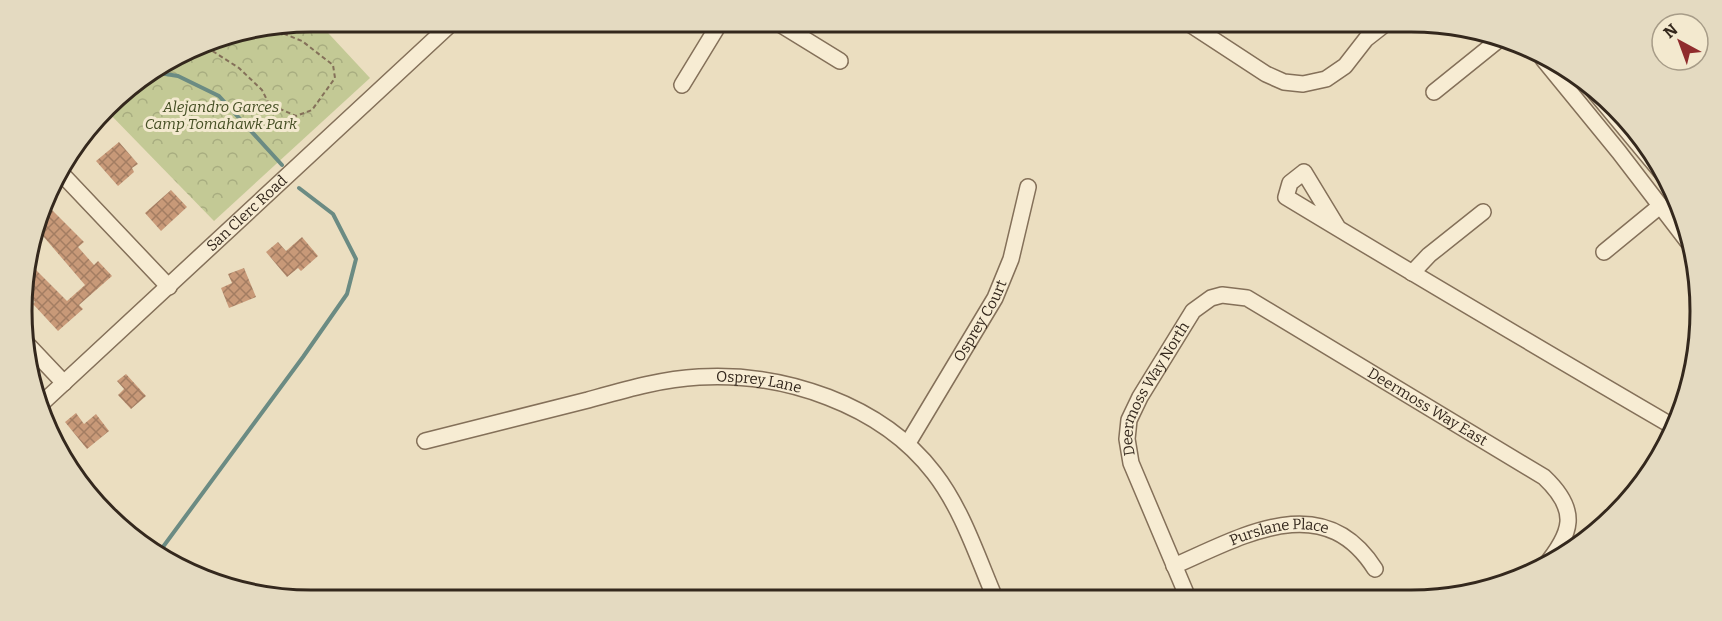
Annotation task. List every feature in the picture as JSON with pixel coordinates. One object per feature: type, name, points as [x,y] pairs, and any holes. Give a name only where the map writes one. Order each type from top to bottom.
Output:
[{"type":"street","name":"San Clerc Road","points":[[46,400],[169,287],[438,32]]},
{"type":"street","points":[[682,85],[715,32]]},
{"type":"street","points":[[793,32],[840,61]]},
{"type":"street","points":[[1202,32],[1266,74],[1284,82],[1303,84],[1326,79],[1345,66],[1366,39],[1375,32]]},
{"type":"street","points":[[1434,92],[1494,44]]},
{"type":"street","points":[[1551,69],[1679,230]]},
{"type":"street","points":[[1338,228],[1304,172],[1290,183],[1286,197],[1412,273],[1667,423]]},
{"type":"street","points":[[65,178],[169,287]]},
{"type":"street","name":"Osprey Court","points":[[908,443],[995,298],[1011,259],[1028,187]]},
{"type":"street","points":[[1604,252],[1660,206]]},
{"type":"street","points":[[1412,273],[1429,255],[1483,212]]},
{"type":"street","name":"Deermoss Way East","points":[[1222,295],[1247,298],[1544,477],[1560,495],[1568,520],[1565,540],[1560,546]]},
{"type":"street","name":"Deermoss Way North","points":[[1184,590],[1131,463],[1127,439],[1129,420],[1140,397],[1193,311],[1211,298],[1222,295]]},
{"type":"street","points":[[35,352],[64,383]]},
{"type":"street","name":"Osprey Lane","points":[[425,441],[658,382],[710,377],[759,380],[810,392],[849,406],[908,443],[934,473],[957,510],[992,590]]},
{"type":"street","name":"Purslane Place","points":[[1174,566],[1257,530],[1289,524],[1314,525],[1332,531],[1361,548],[1375,569]]},
{"type":"path","points":[[211,50],[239,69],[262,90],[269,104],[296,116],[312,110],[335,78],[333,65],[302,41],[282,33]]},
{"type":"green space","name":"Alejandro Garces Camp Tomahawk Park","points":[[327,32],[370,78],[214,221],[111,115],[155,79],[187,60],[221,46],[274,34]]},
{"type":"building","points":[[119,142],[138,164],[132,168],[134,172],[118,186],[96,161]]},
{"type":"building","points":[[171,190],[187,207],[161,231],[145,213]]},
{"type":"building","points":[[51,209],[84,242],[78,247],[94,265],[98,261],[112,276],[79,305],[83,309],[58,331],[33,304],[35,302],[32,298],[35,269],[67,301],[85,285],[42,235]]},
{"type":"building","points":[[302,237],[318,256],[301,271],[298,268],[287,277],[266,252],[278,242],[286,251]]},
{"type":"building","points":[[244,268],[256,297],[229,308],[221,288],[232,283],[228,274]]},
{"type":"building","points":[[126,374],[146,396],[131,409],[118,395],[124,389],[117,381]]},
{"type":"building","points":[[76,413],[84,424],[96,414],[109,431],[87,449],[65,422]]},
{"type":"waterway","points":[[164,74],[178,76],[219,96],[282,165]]},
{"type":"waterway","points":[[163,547],[347,294],[356,259],[333,214],[299,188]]}]
